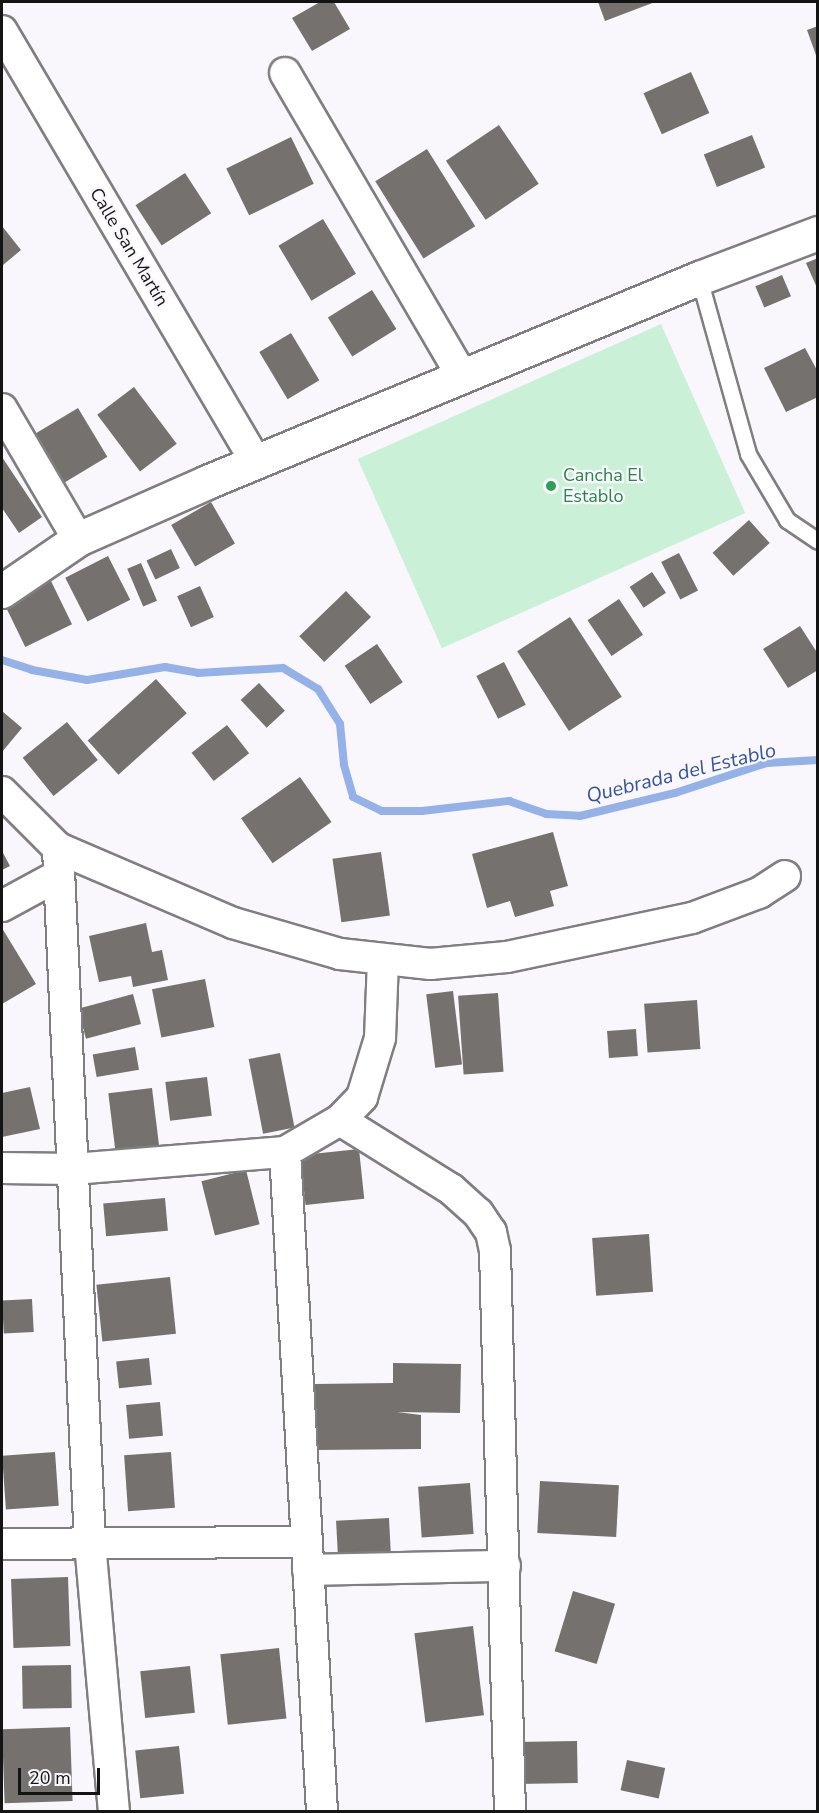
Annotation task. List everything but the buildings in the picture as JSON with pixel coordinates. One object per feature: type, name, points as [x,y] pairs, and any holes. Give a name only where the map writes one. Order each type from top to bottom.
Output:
[{"type":"street","name":"Calle San Martín","points":[[2,31],[256,462]]},
{"type":"street","points":[[285,73],[462,376]]},
{"type":"street","points":[[2,591],[78,539],[462,376],[699,278],[818,233]]},
{"type":"street","points":[[2,409],[78,539]]},
{"type":"street","points":[[2,792],[58,861],[233,922],[340,954],[383,959],[430,964],[507,957],[692,918],[759,893],[785,876]]},
{"type":"street","points":[[2,906],[58,861]]},
{"type":"street","points":[[58,861],[90,1543],[114,1812]]},
{"type":"street","points":[[2,1168],[73,1169],[285,1152],[340,1120],[362,1097],[374,1069],[380,1038],[383,959]]},
{"type":"street","points":[[340,1120],[451,1189],[478,1213],[491,1232],[495,1251],[510,1812]]},
{"type":"street","points":[[285,1152],[322,1812]]},
{"type":"street","points":[[2,1544],[90,1543],[505,1566]]},
{"type":"lane","points":[[699,278],[748,454],[787,520],[818,541]]},
{"type":"green space","name":"Cancha El Establo","points":[[661,324],[745,513],[442,648],[358,459]]},
{"type":"waterway","name":"Quebrada del Establo","points":[[2,660],[32,670],[87,680],[165,667],[198,673],[283,668],[318,689],[340,724],[344,765],[353,797],[382,811],[422,811],[509,801],[546,814],[580,816],[675,793],[767,763],[818,760]]},
{"type":"place","name":"Cancha El Establo","points":[[551,486]]}]
